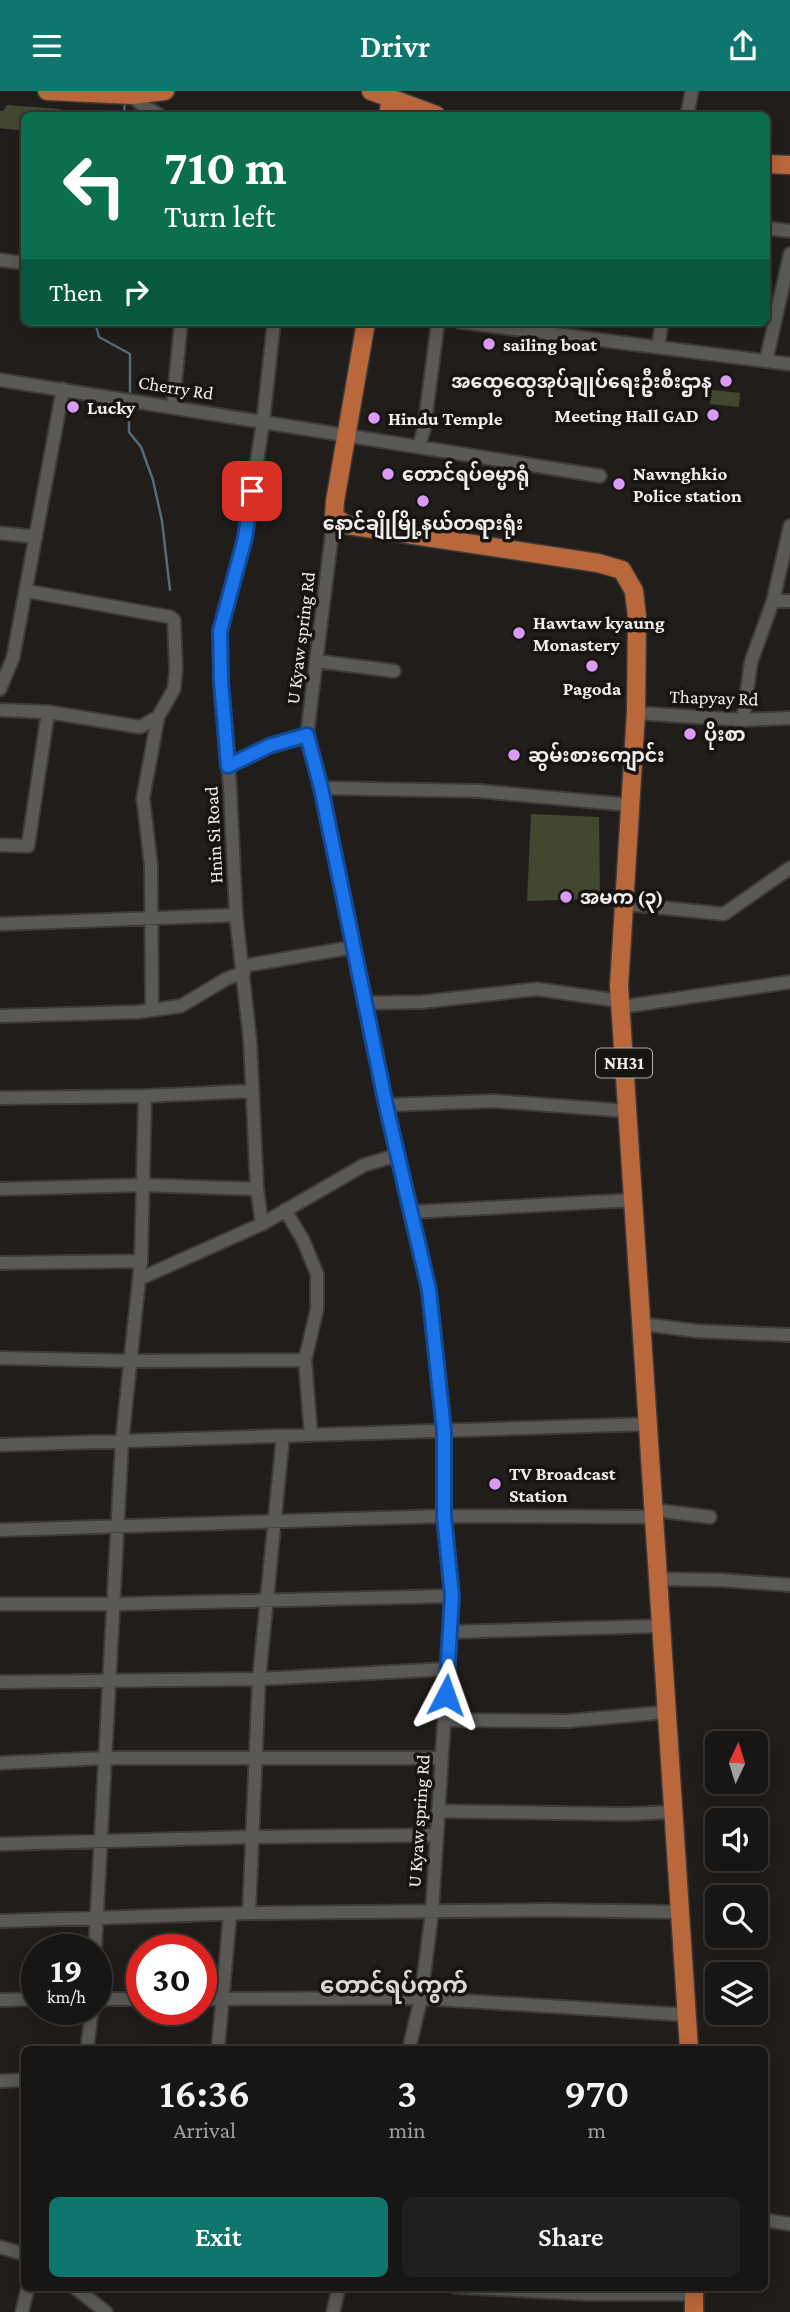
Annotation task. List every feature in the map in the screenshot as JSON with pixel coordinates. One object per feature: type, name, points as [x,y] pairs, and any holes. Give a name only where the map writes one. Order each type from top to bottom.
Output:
[{"type":"highway","points":[[47,91],[127,95],[165,91]]},
{"type":"highway","points":[[371,91],[390,101],[426,112]]},
{"type":"highway","points":[[770,164],[790,165]]},
{"type":"highway","points":[[334,517],[345,436],[365,326]]},
{"type":"highway","name":"NH31","points":[[334,517],[347,525],[598,562],[622,570],[634,591],[637,617],[636,713],[619,986],[689,2046]]},
{"type":"street","points":[[688,112],[692,91]]},
{"type":"street","points":[[127,95],[155,112]]},
{"type":"street","points":[[770,228],[790,231]]},
{"type":"street","points":[[766,361],[790,254]]},
{"type":"street","points":[[0,260],[21,263]]},
{"type":"street","points":[[173,406],[181,326]]},
{"type":"street","name":"Hnin Si Road","points":[[262,1224],[257,1189],[243,969],[236,915],[220,631],[245,538],[263,422],[274,326]]},
{"type":"street","points":[[419,446],[424,429],[437,326]]},
{"type":"street","points":[[492,326],[790,364]]},
{"type":"street","points":[[659,347],[662,326]]},
{"type":"street","name":"Cherry Rd","points":[[0,380],[600,476]]},
{"type":"street","points":[[0,689],[13,658],[63,389]]},
{"type":"street","name":"U Kyaw spring Rd","points":[[334,517],[307,735],[321,788],[386,1105],[429,1290],[444,1431],[444,1516],[452,1596],[450,1632],[432,1912],[421,1998],[410,2046]]},
{"type":"street","points":[[743,720],[751,663],[773,601],[790,526]]},
{"type":"street","points":[[0,533],[36,537]]},
{"type":"street","points":[[27,591],[164,615],[174,620],[174,689],[158,717],[143,798],[151,865],[152,1010]]},
{"type":"street","points":[[773,601],[790,601]]},
{"type":"street","points":[[316,661],[394,671]]},
{"type":"street","points":[[0,710],[48,712],[140,727],[158,717]]},
{"type":"street","points":[[0,845],[28,846],[48,712]]},
{"type":"street","name":"Thapyay Rd","points":[[636,713],[743,720],[790,718]]},
{"type":"street","points":[[228,766],[269,746],[307,735]]},
{"type":"street","points":[[321,788],[479,791],[631,805]]},
{"type":"street","points":[[625,904],[724,913],[790,868]]},
{"type":"street","points":[[0,924],[236,915]]},
{"type":"street","points":[[0,1016],[152,1010],[181,1006],[243,969],[354,947]]},
{"type":"street","points":[[365,1003],[422,1002],[537,989],[621,1004],[790,982]]},
{"type":"street","points":[[0,1098],[252,1091]]},
{"type":"street","points":[[96,1934],[122,1441],[141,1261],[145,1096]]},
{"type":"street","points":[[386,1105],[494,1101],[628,1111]]},
{"type":"street","points":[[139,1279],[262,1224],[364,1165],[398,1155]]},
{"type":"street","points":[[0,1189],[143,1185],[257,1189]]},
{"type":"street","points":[[411,1212],[634,1200]]},
{"type":"street","points":[[285,1210],[303,1240],[317,1275],[317,1309],[304,1360],[311,1435]]},
{"type":"street","points":[[0,1263],[141,1261]]},
{"type":"street","points":[[642,1324],[697,1331],[790,1335]]},
{"type":"street","points":[[0,1358],[131,1361],[304,1360]]},
{"type":"street","points":[[0,1445],[649,1424]]},
{"type":"street","points":[[249,1913],[259,1679],[284,1436]]},
{"type":"street","points":[[0,1530],[444,1516],[655,1514],[710,1517]]},
{"type":"street","points":[[659,1579],[790,1585]]},
{"type":"street","points":[[0,1604],[452,1596]]},
{"type":"street","points":[[450,1632],[662,1626]]},
{"type":"street","points":[[0,1682],[259,1679],[447,1669]]},
{"type":"street","points":[[444,1720],[568,1721],[668,1712]]},
{"type":"street","points":[[0,1763],[106,1758],[256,1756],[442,1758]]},
{"type":"street","points":[[438,1811],[624,1814],[675,1812]]},
{"type":"street","points":[[0,1845],[251,1837],[437,1835]]},
{"type":"street","points":[[0,1921],[249,1913],[548,1910],[681,1912]]},
{"type":"street","points":[[218,2046],[230,1914]]},
{"type":"street","points":[[217,1999],[421,1998],[688,2015]]},
{"type":"street","points":[[0,2000],[21,1999]]},
{"type":"street","points":[[87,2046],[90,2025]]},
{"type":"street","points":[[0,2081],[21,2081]]},
{"type":"street","points":[[768,2220],[790,2224]]},
{"type":"street","points":[[0,2247],[21,2254]]},
{"type":"street","points":[[22,2312],[27,2291]]},
{"type":"street","points":[[79,2291],[106,2312]]},
{"type":"street","points":[[334,2312],[339,2291]]},
{"type":"street","points":[[532,2291],[694,2298]]},
{"type":"green space","points":[[7,105],[61,109],[60,112],[21,112],[21,131],[0,128],[0,111]]},
{"type":"green space","points":[[712,390],[740,393],[739,407],[710,404]]},
{"type":"green space","points":[[531,814],[599,817],[600,899],[527,901]]},
{"type":"waterway","points":[[124,112],[125,101]]},
{"type":"waterway","points":[[96,326],[99,337],[130,354],[130,392]]},
{"type":"waterway","points":[[129,406],[129,432],[141,447],[153,480],[162,521],[170,590]]},
{"type":"place","name":"sailing boat","points":[[489,344]]},
{"type":"place","name":"အထွေထွေအုပ်ချုပ်ရေးဦးစီးဌာန","points":[[726,381]]},
{"type":"place","name":"Lucky","points":[[73,407]]},
{"type":"place","name":"Meeting Hall GAD","points":[[713,415]]},
{"type":"place","name":"Hindu Temple","points":[[374,418]]},
{"type":"place","name":"တောင်ရပ်ဓမ္မာရုံ","points":[[388,474]]},
{"type":"place","name":"Nawnghkio Police station","points":[[619,484]]},
{"type":"place","name":"နောင်ချိုမြို့နယ်တရားရုံး","points":[[423,501]]},
{"type":"place","name":"Hawtaw kyaung Monastery","points":[[519,633]]},
{"type":"place","name":"Pagoda","points":[[592,666]]},
{"type":"place","name":"ပိုးစာ","points":[[690,734]]},
{"type":"place","name":"ဆွမ်းစားကျောင်း","points":[[514,755]]},
{"type":"place","name":"အမက (၃)","points":[[566,897]]},
{"type":"place","name":"TV Broadcast Station","points":[[495,1484]]},
{"type":"district","name":"တောင်ရပ်ကွက်","points":[[394,1985]]},
{"type":"route","points":[[252,491],[245,538],[220,631],[228,766],[269,746],[307,735],[321,788],[386,1105],[429,1290],[444,1431],[444,1516],[452,1596],[446,1695]]}]
